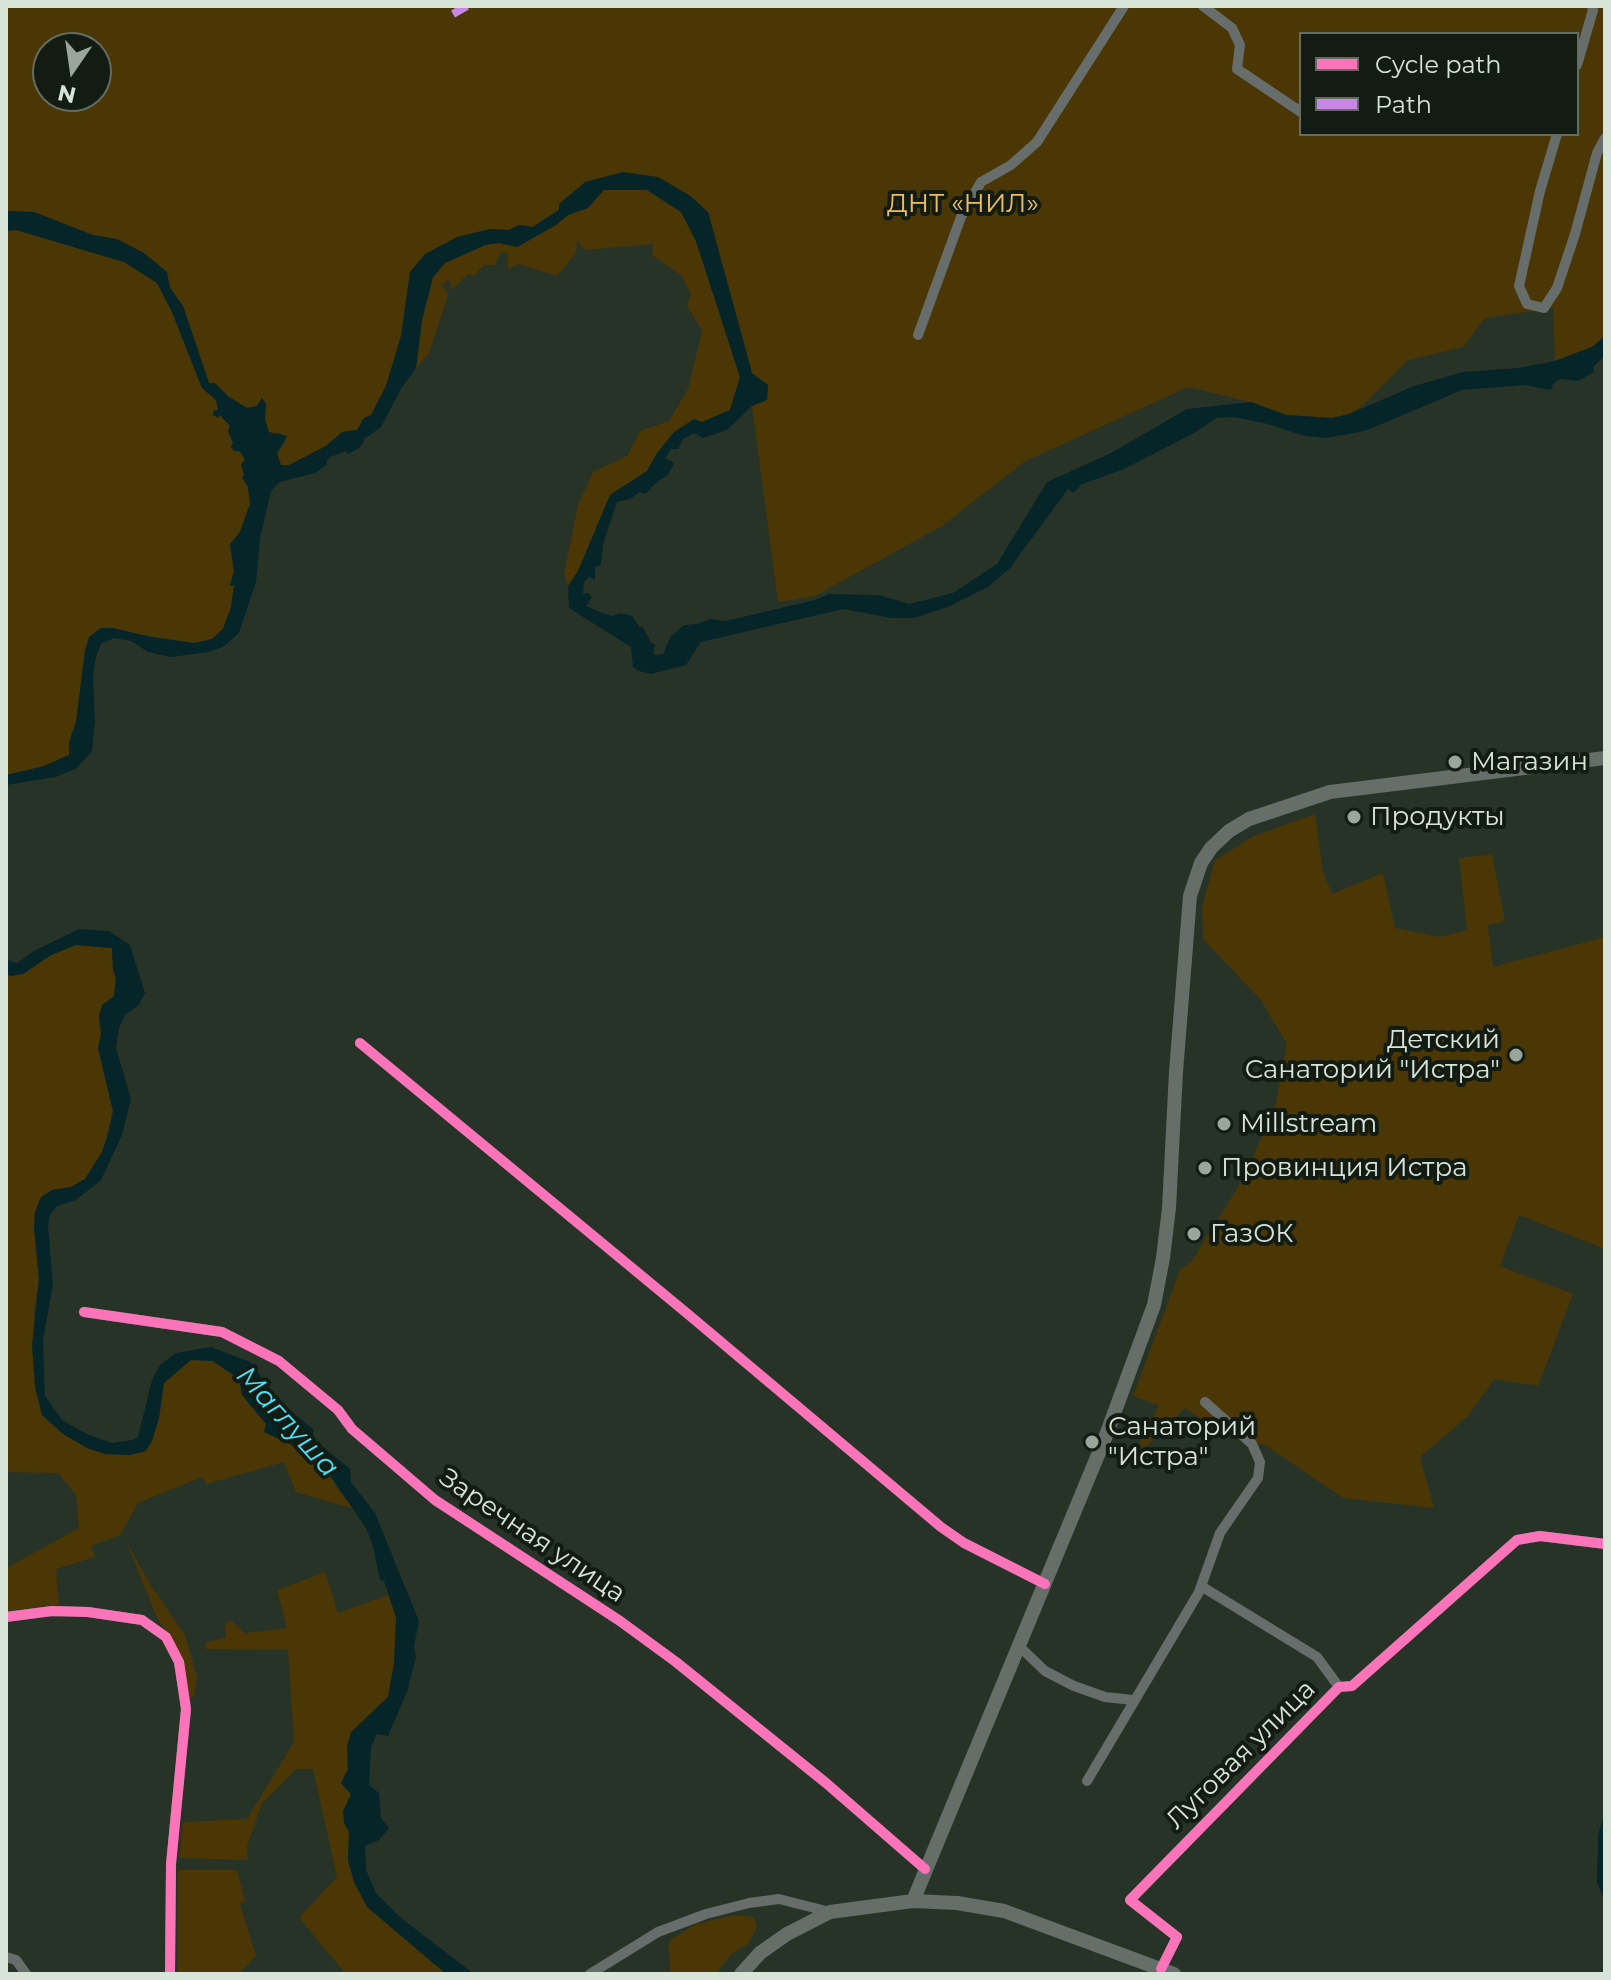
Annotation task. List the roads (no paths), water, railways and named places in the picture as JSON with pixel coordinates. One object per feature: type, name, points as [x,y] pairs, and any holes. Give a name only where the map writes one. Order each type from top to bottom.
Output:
[{"type":"main road","points":[[913,1901],[1020,1647],[1136,1358],[1159,1286],[1169,1208],[1188,918],[1194,878],[1201,863],[1229,831],[1249,819],[1319,795],[1605,758]]},
{"type":"main road","points":[[741,1974],[760,1953],[787,1934],[830,1912],[913,1901],[957,1903],[1004,1911],[1168,1971]]},
{"type":"street","points":[[918,335],[961,217],[981,182],[1011,165],[1037,142],[1124,6]]},
{"type":"street","points":[[1203,6],[1232,28],[1240,45],[1237,69],[1299,111]]},
{"type":"street","points":[[1579,58],[1592,6]]},
{"type":"street","points":[[1556,136],[1540,191],[1519,286],[1527,304],[1544,308],[1557,288],[1597,153],[1605,138]]},
{"type":"street","points":[[360,1043],[941,1527],[964,1543],[1045,1584]]},
{"type":"street","name":"Заречная улица","points":[[84,1312],[222,1332],[279,1361],[338,1410],[352,1429],[435,1500],[620,1621],[676,1662],[826,1783],[925,1869]]},
{"type":"street","points":[[1087,1781],[1201,1586],[1220,1533],[1258,1478],[1260,1462],[1252,1444],[1205,1402]]},
{"type":"street","name":"Луговая улица","points":[[1168,1971],[1177,1937],[1130,1900],[1339,1687],[1352,1686],[1517,1540],[1540,1536],[1605,1544]]},
{"type":"street","points":[[1201,1586],[1317,1657],[1339,1687]]},
{"type":"street","points":[[6,1617],[52,1611],[88,1612],[142,1620],[166,1637],[179,1662],[186,1709],[171,1864],[170,1974]]},
{"type":"street","points":[[1020,1647],[1045,1671],[1074,1686],[1105,1697],[1133,1700]]},
{"type":"street","points":[[590,1974],[658,1932],[706,1914],[779,1899],[830,1912]]},
{"type":"street","points":[[6,1957],[16,1960],[26,1974]]},
{"type":"water","points":[[623,172],[658,177],[689,195],[708,212],[752,373],[768,385],[767,400],[752,406],[727,430],[703,438],[694,433],[683,439],[678,449],[671,449],[665,458],[674,463],[668,475],[645,494],[640,492],[630,499],[617,502],[603,544],[601,565],[595,567],[595,580],[589,577],[584,582],[583,594],[588,593],[592,597],[586,606],[613,616],[620,613],[632,616],[643,627],[651,643],[655,644],[655,655],[663,654],[671,636],[684,625],[710,619],[726,621],[829,594],[879,595],[909,604],[953,593],[997,564],[1047,482],[1111,453],[1187,409],[1251,402],[1286,415],[1332,418],[1349,414],[1414,386],[1463,372],[1518,368],[1555,361],[1592,347],[1605,336],[1605,356],[1593,367],[1594,372],[1578,381],[1560,379],[1551,390],[1525,385],[1462,390],[1365,431],[1326,438],[1305,436],[1233,417],[1216,418],[1196,432],[1122,470],[1082,484],[1073,493],[1068,489],[1010,568],[988,587],[948,607],[914,618],[891,618],[843,609],[701,642],[686,665],[651,674],[633,667],[631,647],[569,608],[568,586],[578,571],[610,495],[647,471],[674,432],[694,419],[702,422],[730,410],[740,377],[696,241],[681,212],[647,190],[604,190],[588,208],[568,215],[517,247],[499,243],[485,245],[445,263],[433,277],[422,320],[416,368],[381,427],[363,440],[359,448],[348,454],[346,451],[330,457],[327,465],[315,473],[280,482],[271,491],[260,538],[256,582],[239,633],[223,647],[209,652],[171,657],[148,652],[131,641],[114,638],[101,644],[93,678],[95,720],[92,751],[77,768],[56,777],[6,785],[6,775],[44,766],[69,755],[85,650],[89,637],[101,628],[194,643],[212,639],[223,629],[231,607],[234,585],[230,586],[234,571],[230,544],[240,532],[250,504],[248,487],[242,478],[241,465],[245,459],[240,451],[234,451],[231,447],[230,426],[220,415],[218,418],[213,415],[214,410],[218,410],[216,400],[202,388],[157,283],[124,262],[16,230],[6,231],[6,211],[34,212],[93,235],[117,239],[144,253],[167,272],[170,288],[183,306],[209,383],[215,383],[229,397],[247,408],[257,406],[262,398],[266,404],[265,419],[269,432],[287,436],[277,453],[281,465],[289,465],[326,446],[342,432],[357,430],[364,418],[371,415],[386,386],[401,336],[410,272],[425,254],[457,237],[490,229],[509,230],[519,225],[533,227],[559,210],[559,204],[585,182]]},
{"type":"water","name":"Маглуша","points":[[79,929],[109,931],[130,945],[145,993],[139,1005],[125,1015],[119,1028],[116,1048],[131,1099],[122,1135],[101,1180],[76,1200],[57,1206],[50,1215],[48,1225],[53,1285],[43,1340],[45,1396],[62,1420],[89,1435],[112,1443],[132,1440],[138,1437],[152,1380],[160,1365],[176,1353],[211,1347],[250,1362],[278,1400],[314,1430],[312,1438],[350,1469],[351,1482],[375,1513],[419,1621],[414,1646],[416,1657],[407,1692],[388,1736],[377,1734],[371,1747],[369,1785],[379,1793],[381,1818],[389,1828],[379,1840],[365,1846],[366,1870],[376,1893],[401,1918],[474,1974],[446,1974],[367,1907],[354,1882],[348,1860],[349,1832],[343,1811],[351,1794],[341,1783],[348,1770],[347,1747],[351,1732],[388,1697],[394,1664],[396,1617],[384,1581],[380,1580],[366,1528],[331,1477],[316,1461],[264,1432],[266,1424],[242,1395],[239,1379],[213,1361],[191,1360],[164,1383],[159,1418],[146,1451],[130,1455],[105,1454],[87,1448],[63,1434],[42,1415],[35,1387],[32,1345],[39,1279],[35,1212],[41,1197],[85,1179],[102,1152],[108,1135],[113,1111],[98,1048],[101,1034],[99,1015],[102,1005],[114,996],[116,978],[112,948],[76,945],[51,955],[23,974],[11,976],[6,974],[6,960],[17,963]]},
{"type":"water","points":[[1605,1812],[1605,1902],[1597,1882],[1598,1835]]},
{"type":"place","name":"Магазин","points":[[1455,762]]},
{"type":"place","name":"Продукты","points":[[1354,817]]},
{"type":"place","name":"Детский Санаторий \"Истра\"","points":[[1516,1055]]},
{"type":"place","name":"Millstream","points":[[1224,1124]]},
{"type":"place","name":"Провинция Истра","points":[[1205,1168]]},
{"type":"place","name":"ГазОК","points":[[1194,1234]]},
{"type":"place","name":"Санаторий \"Истра\"","points":[[1092,1442]]},
{"type":"park label","name":"ДНТ «НИЛ»","points":[[963,204]]}]
